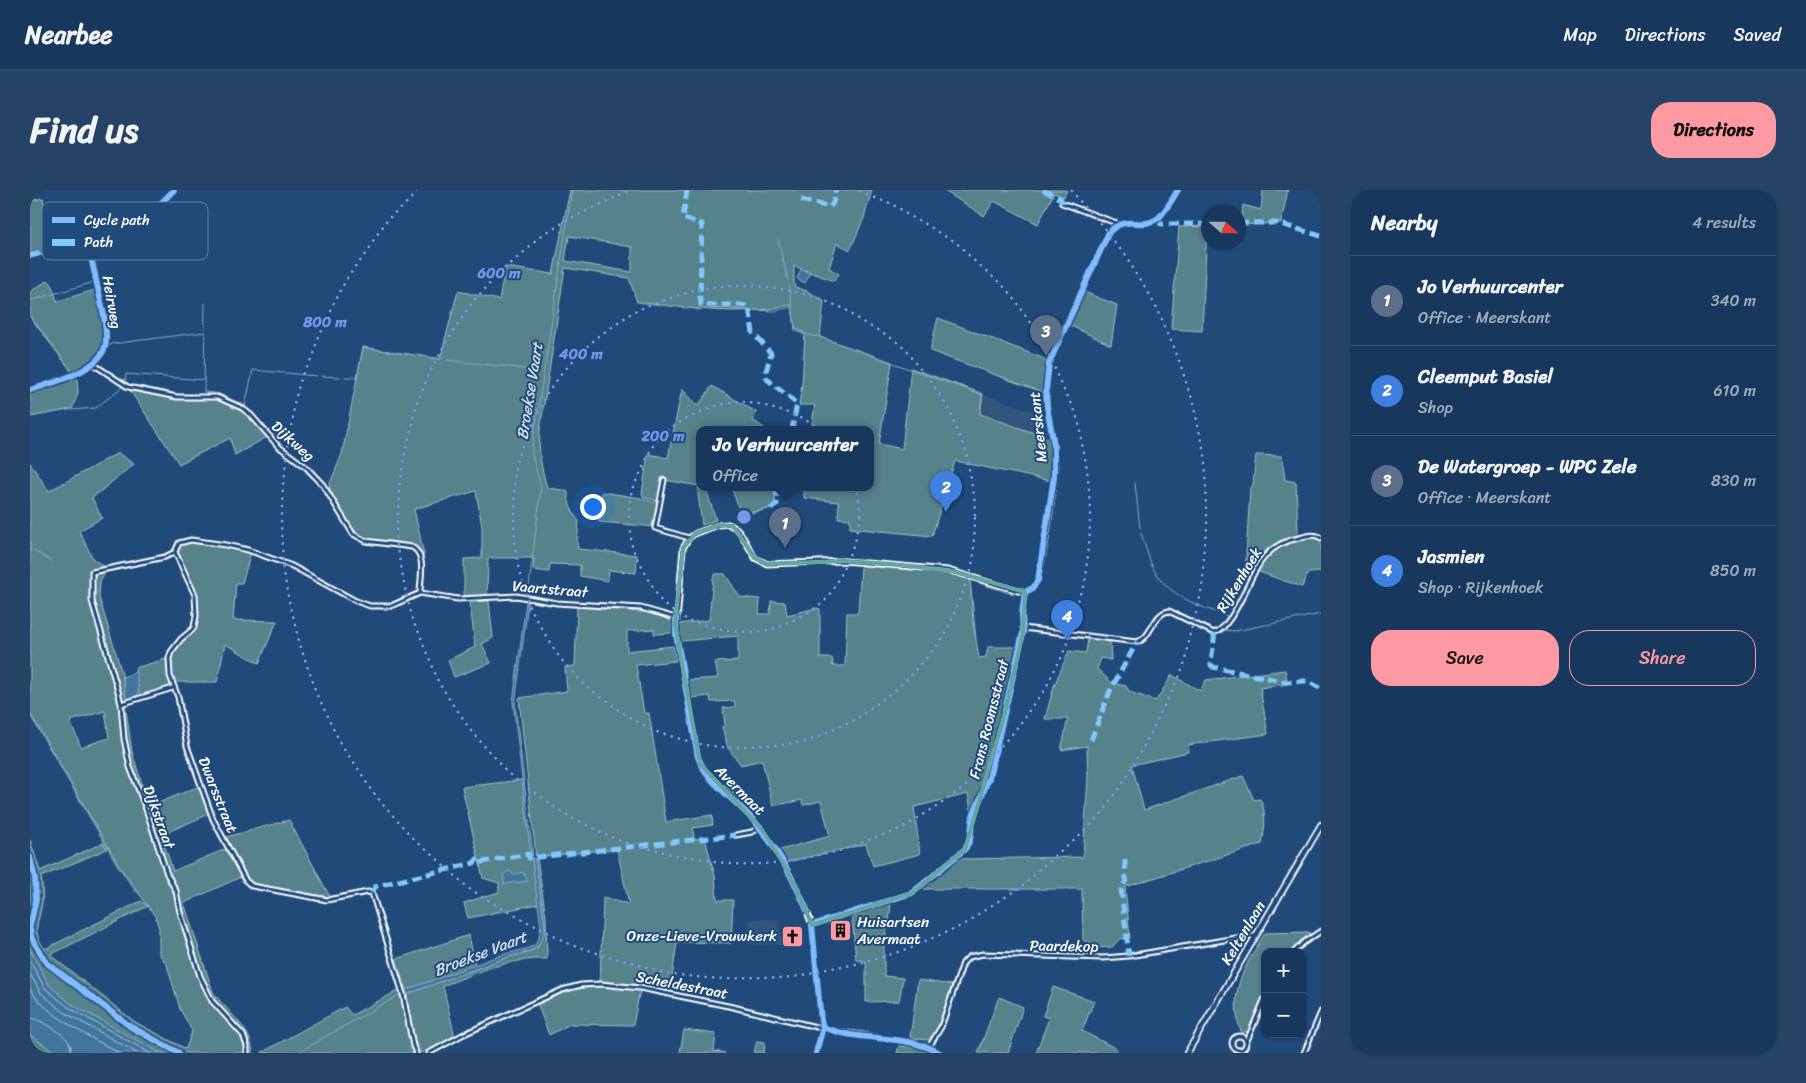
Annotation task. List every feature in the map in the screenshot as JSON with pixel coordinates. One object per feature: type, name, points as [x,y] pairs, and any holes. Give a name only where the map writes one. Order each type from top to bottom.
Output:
[{"type":"main road","name":"Keltenlaan","points":[[1187,1053],[1321,825]]},
{"type":"street","name":"Heirweg","points":[[161,202],[174,190]]},
{"type":"street","points":[[1062,203],[1119,224],[1127,222],[1144,223],[1156,219],[1162,214],[1178,190]]},
{"type":"street","name":"Meerskant","points":[[1026,592],[1033,588],[1038,580],[1054,477],[1054,445],[1046,398],[1049,363],[1109,232],[1119,224]]},
{"type":"street","name":"Heirweg","points":[[93,260],[106,340],[103,351],[93,364]]},
{"type":"street","points":[[30,390],[75,374],[93,364]]},
{"type":"street","name":"Dijkweg","points":[[93,364],[128,387],[177,397],[217,396],[242,408],[278,446],[306,467],[323,485],[353,534],[366,541],[416,549],[421,566],[420,593]]},
{"type":"street","points":[[664,480],[656,528],[689,538]]},
{"type":"street","points":[[676,618],[682,554],[686,542],[696,533],[728,524],[738,530],[755,558],[767,564],[844,561],[948,570],[1026,592],[1022,614],[1023,628]]},
{"type":"street","name":"Rijkenhoek","points":[[1023,628],[1137,642],[1145,638],[1160,616],[1169,611],[1214,633],[1224,627],[1238,606],[1261,560],[1273,547],[1287,541],[1315,535],[1321,538]]},
{"type":"street","points":[[175,552],[179,542],[190,540],[211,542],[248,550],[292,566],[356,601],[370,606],[391,606],[420,593]]},
{"type":"street","name":"Dijkstraat","points":[[175,552],[165,557],[92,572],[92,601],[114,672],[121,704],[128,760],[167,874],[176,891],[180,912],[200,976],[212,1002],[242,1035],[247,1046],[247,1053]]},
{"type":"street","name":"Dwarsstraat","points":[[175,552],[194,595],[196,609],[194,627],[173,647],[169,670],[173,688],[178,697],[187,746],[213,819],[248,883],[255,887],[320,899],[331,899],[368,892],[374,895],[403,994],[416,1053]]},
{"type":"street","name":"Vaartstraat","points":[[420,593],[458,599],[504,596],[557,603],[641,608],[676,618]]},
{"type":"street","name":"Avermaat","points":[[676,618],[676,634],[700,764],[714,783],[737,802],[760,827],[784,864],[809,912],[823,1027],[816,1053]]},
{"type":"street","name":"Frans Roomsstraat","points":[[812,925],[912,893],[965,849],[970,840],[973,816],[989,778],[1023,628]]},
{"type":"street","points":[[121,704],[173,688]]},
{"type":"street","name":"Avermaat","points":[[736,835],[752,832],[760,827]]},
{"type":"street","points":[[1298,948],[1321,931]]},
{"type":"street","name":"Paardekop","points":[[929,1047],[941,1027],[963,963],[970,956],[983,954],[1103,958],[1129,956],[1256,936]]},
{"type":"street","name":"Scheldestraat","points":[[429,1053],[464,1034],[562,990],[581,985],[620,985],[640,988],[830,1030],[916,1043],[940,1053]]},
{"type":"street","points":[[1234,1048],[1240,1051],[1244,1048],[1261,1008]]},
{"type":"street","points":[[1304,1053],[1321,1012]]},
{"type":"street","points":[[1243,1038],[1252,1030]]},
{"type":"street","points":[[1234,1053],[1232,1044],[1234,1038],[1239,1036],[1246,1043]]},
{"type":"street","points":[[30,1048],[37,1053]]},
{"type":"highlighted area","points":[[719,525],[733,526],[755,558],[767,564],[844,561],[948,570],[1025,592],[1023,632],[1005,713],[965,849],[912,893],[812,925],[784,864],[760,827],[700,764],[675,624],[683,548],[696,533]]},
{"type":"shaded area","points":[[983,394],[1044,415],[1048,438],[980,414]]},
{"type":"shaded area","points":[[749,919],[779,919],[779,931],[782,931],[782,945],[748,944]]},
{"type":"green space","points":[[570,190],[872,190],[864,218],[850,250],[837,243],[829,268],[839,274],[834,281],[794,266],[794,284],[795,287],[807,291],[824,301],[820,337],[892,362],[879,444],[902,449],[911,368],[983,394],[980,414],[1048,438],[1051,451],[1051,481],[955,461],[932,536],[850,528],[850,519],[838,518],[839,502],[804,498],[804,491],[874,491],[874,426],[812,426],[815,405],[799,405],[805,335],[795,330],[792,305],[773,309],[734,311],[695,309],[637,302],[629,278],[565,268],[539,438],[543,473],[547,488],[568,492],[571,507],[579,521],[578,549],[637,555],[636,573],[609,570],[608,581],[580,576],[580,565],[550,564],[549,572],[533,570],[534,558],[488,558],[487,595],[464,596],[464,559],[482,558],[482,527],[476,491],[414,509],[424,555],[422,555],[414,546],[366,539],[360,535],[344,516],[329,486],[342,454],[363,347],[440,359],[458,291],[499,300],[505,267],[553,274]],"holes":[[[569,236],[632,247],[632,272],[565,261]]]},
{"type":"green space","points":[[947,190],[1067,190],[1064,197],[1054,193],[1038,224],[994,201],[984,216],[946,192]]},
{"type":"green space","points":[[1263,190],[1288,190],[1281,223],[1246,225],[1246,206],[1261,210]]},
{"type":"green space","points":[[43,198],[44,202],[42,202],[42,255],[30,258],[30,201]]},
{"type":"green space","points":[[1201,226],[1201,250],[1206,250],[1202,331],[1171,329],[1179,227]]},
{"type":"green space","points":[[48,280],[51,283],[57,301],[95,290],[103,338],[95,356],[86,364],[72,371],[30,316],[30,292]]},
{"type":"green space","points":[[1084,292],[1117,305],[1111,345],[1069,325]]},
{"type":"green space","points":[[938,318],[1045,359],[1042,392],[930,351]]},
{"type":"green space","points":[[77,375],[78,393],[72,409],[30,417],[30,390]]},
{"type":"green space","points":[[712,386],[756,412],[753,420],[761,426],[696,426],[696,485],[664,480],[660,502],[644,497],[642,494],[648,454],[668,458],[682,389],[698,406]]},
{"type":"green space","points":[[129,389],[172,398],[219,399],[242,410],[267,437],[235,455],[230,438],[179,464]]},
{"type":"green space","points":[[118,453],[134,464],[92,498],[102,518],[79,531],[93,559],[108,569],[100,581],[99,597],[121,670],[125,695],[139,693],[135,668],[169,658],[169,670],[173,688],[125,703],[132,752],[151,806],[202,785],[211,813],[161,835],[173,871],[228,848],[243,876],[184,903],[213,992],[238,1020],[248,1035],[253,1053],[160,1053],[71,1004],[49,985],[30,950],[30,840],[40,871],[103,843],[107,849],[41,877],[42,899],[37,931],[40,942],[45,949],[141,901],[148,906],[120,867],[30,713],[30,463],[49,491]],"holes":[[[105,711],[109,738],[81,747],[70,721]],[[148,906],[155,916],[159,928],[159,954],[167,965],[180,1009],[192,1031],[186,1049],[135,1022],[50,955]]]},
{"type":"green space","points":[[1256,455],[1282,456],[1285,480],[1296,482],[1298,535],[1280,542],[1266,551],[1256,564],[1248,582],[1245,574],[1250,489],[1253,485]]},
{"type":"green space","points":[[698,491],[711,491],[707,492],[716,520],[702,525]]},
{"type":"green space","points":[[732,491],[775,491],[775,503],[768,509],[741,514]]},
{"type":"green space","points":[[602,492],[641,498],[659,504],[656,527],[599,522]]},
{"type":"green space","points":[[1309,537],[1317,537],[1321,541],[1321,572],[1308,573],[1302,587],[1256,571],[1261,563],[1278,548]]},
{"type":"green space","points":[[193,542],[230,547],[251,553],[242,583],[236,583],[233,620],[277,621],[259,663],[225,644],[217,682],[174,682],[171,671],[171,660],[175,649],[178,644],[194,632],[198,622],[199,612],[194,590],[177,550],[181,544]]},
{"type":"green space","points":[[861,566],[935,571],[970,579],[973,622],[979,658],[986,657],[988,647],[1017,647],[987,773],[971,810],[968,794],[914,807],[920,854],[873,866],[866,844],[787,862],[780,850],[830,836],[821,801],[803,805],[802,800],[773,806],[762,760],[741,765],[728,748],[722,727],[725,725],[723,708],[735,707],[735,701],[711,702],[710,696],[691,698],[688,680],[718,678],[715,662],[738,661],[738,636],[681,641],[679,624],[709,620],[713,578],[715,574],[725,574],[740,597],[760,599],[759,614],[770,614],[771,601],[785,602],[787,615],[817,608],[820,609],[820,658],[832,658],[833,666],[845,666],[847,613],[858,613]]},
{"type":"green space","points":[[489,601],[493,638],[482,644],[491,663],[454,677],[448,660],[475,647],[470,602]]},
{"type":"green space","points":[[577,607],[653,613],[671,621],[672,633],[654,634],[654,629],[627,631],[627,651],[673,646],[676,661],[636,665],[644,713],[649,713],[666,822],[712,815],[713,825],[693,828],[694,839],[705,838],[715,876],[717,900],[733,900],[731,943],[677,942],[670,991],[638,985],[600,982],[603,898],[629,904],[617,849],[536,857],[519,698],[567,691],[565,667],[575,666]]},
{"type":"green space","points":[[1088,639],[1110,641],[1111,660],[1101,658],[1097,669],[1112,683],[1126,686],[1130,692],[1156,701],[1172,675],[1200,691],[1206,680],[1285,670],[1288,684],[1260,688],[1268,734],[1188,745],[1188,752],[1132,765],[1144,810],[1243,776],[1254,800],[1260,799],[1264,809],[1265,821],[1262,844],[1125,887],[1130,938],[1120,939],[1112,947],[1093,948],[1093,944],[1083,940],[1082,889],[922,889],[960,859],[1083,857],[1088,777],[1087,746],[1061,750],[1068,719],[1045,719],[1054,686],[1069,651],[1086,653]]},
{"type":"green space","points":[[522,780],[538,904],[468,918],[464,903],[499,892],[499,883],[483,878],[462,787]]},
{"type":"green space","points":[[718,783],[733,788],[755,817]]},
{"type":"green space","points":[[289,820],[330,897],[254,884],[248,880],[226,837]]},
{"type":"green space","points":[[537,858],[546,917],[547,959],[507,963],[443,986],[455,1037],[421,1053],[415,1042],[407,994],[511,956],[527,953],[538,947],[545,928],[535,859]]},
{"type":"green space","points":[[891,904],[884,941],[884,976],[903,978],[899,1001],[866,1002],[866,961],[856,960],[852,917]]},
{"type":"green space","points":[[1309,932],[1310,934],[1294,948],[1261,948],[1261,999],[1248,1031],[1243,1033],[1239,1027],[1236,1003],[1237,992],[1248,962],[1265,933]]},
{"type":"green space","points":[[469,935],[475,965],[406,990],[396,959]]},
{"type":"green space","points":[[918,980],[952,985],[936,1032],[928,1040],[910,1038]]},
{"type":"green space","points":[[610,986],[640,990],[633,1025],[570,1024],[549,1035],[537,1003],[574,989]]},
{"type":"green space","points":[[1053,987],[1094,1001],[1082,1031],[1117,1049],[1116,1053],[1036,1053],[1049,1018],[1043,1016]]},
{"type":"green space","points":[[399,990],[414,1053],[261,1053],[345,1007],[352,1015]]},
{"type":"green space","points":[[999,997],[1023,1007],[1008,1053],[978,1053]]},
{"type":"green space","points":[[684,1030],[716,1034],[714,1051],[725,1053],[680,1053]]},
{"type":"green space","points":[[30,1035],[56,1053],[30,1053]]},
{"type":"green space","points":[[757,1041],[765,1042],[764,1053],[754,1053]]},
{"type":"green space","points":[[899,1046],[918,1048],[930,1053],[897,1053]]},
{"type":"water","points":[[801,269],[810,273],[805,283],[797,279]]},
{"type":"water","points":[[526,602],[528,603],[515,705],[533,855],[531,856],[513,702]]},
{"type":"water","points":[[136,672],[139,693],[134,697],[126,698],[123,677]]},
{"type":"water","points":[[532,859],[535,859],[545,928],[538,945],[524,953],[407,994],[406,990],[501,955],[535,945],[541,928]]},
{"type":"water","points":[[509,871],[513,875],[523,872],[528,881],[504,884],[503,875]]},
{"type":"water","points":[[30,950],[49,985],[71,1004],[160,1053],[56,1053],[30,1035]]},
{"type":"waterway","name":"Broekse Vaart","points":[[528,595],[541,487],[532,455],[532,448],[572,190]]},
{"type":"waterway","points":[[778,240],[788,280]]},
{"type":"waterway","points":[[30,258],[42,255]]},
{"type":"waterway","points":[[90,260],[98,308]]},
{"type":"waterway","points":[[96,260],[102,298]]},
{"type":"waterway","points":[[30,301],[94,282]]},
{"type":"waterway","points":[[789,285],[795,327],[808,335],[820,337]]},
{"type":"waterway","points":[[205,303],[204,392],[214,393]]},
{"type":"waterway","points":[[751,310],[775,311],[792,307]]},
{"type":"waterway","points":[[696,310],[724,308],[747,310]]},
{"type":"waterway","points":[[75,370],[93,359],[101,347],[102,332],[99,313]]},
{"type":"waterway","points":[[30,317],[71,372],[30,387]]},
{"type":"waterway","points":[[107,332],[108,338]]},
{"type":"waterway","points":[[99,362],[111,344],[205,332]]},
{"type":"waterway","points":[[823,338],[982,395],[980,411]]},
{"type":"waterway","points":[[345,377],[357,377],[363,349],[365,348],[443,359]]},
{"type":"waterway","points":[[447,360],[535,370]]},
{"type":"waterway","points":[[245,406],[253,370],[317,376]]},
{"type":"waterway","points":[[125,381],[126,374],[204,380]]},
{"type":"waterway","points":[[321,376],[340,377]]},
{"type":"waterway","points":[[72,410],[96,408],[122,387]]},
{"type":"waterway","points":[[217,393],[242,404]]},
{"type":"waterway","points":[[30,417],[68,410]]},
{"type":"waterway","points":[[1135,483],[1140,528]]},
{"type":"waterway","points":[[740,516],[772,508],[775,501],[774,491]]},
{"type":"waterway","points":[[1141,533],[1152,566],[1158,576],[1184,599],[1227,616],[1221,626]]},
{"type":"waterway","points":[[1256,564],[1269,549],[1282,540],[1317,533]]},
{"type":"waterway","points":[[34,551],[51,561]]},
{"type":"waterway","points":[[864,566],[896,569]]},
{"type":"waterway","points":[[1247,581],[1254,567]]},
{"type":"waterway","points":[[901,569],[935,571],[956,575],[1014,595]]},
{"type":"waterway","points":[[1245,600],[1257,572]]},
{"type":"waterway","points":[[970,580],[976,638]]},
{"type":"waterway","points":[[1229,615],[1238,602]]},
{"type":"waterway","points":[[1225,629],[1242,605]]},
{"type":"waterway","points":[[1224,630],[1235,631],[1321,614]]},
{"type":"waterway","points":[[30,715],[118,866],[136,892]]},
{"type":"waterway","name":"Broekse Vaart","points":[[297,1053],[401,994]]},
{"type":"marked path","points":[[687,190],[683,218],[702,224],[701,305],[741,305],[749,307],[753,333],[771,353],[765,375],[767,379],[797,404],[793,426]]},
{"type":"marked path","points":[[801,200],[830,207],[836,190]]},
{"type":"marked path","points":[[1043,190],[1061,199],[1062,203]]},
{"type":"marked path","points":[[1156,219],[1161,224],[1201,224]]},
{"type":"marked path","points":[[1246,223],[1277,223],[1321,236]]},
{"type":"marked path","points":[[30,256],[42,253]]},
{"type":"marked path","points":[[771,509],[777,504],[777,491]]},
{"type":"marked path","points":[[1214,633],[1211,665],[1213,667],[1287,682],[1308,681],[1321,689]]},
{"type":"marked path","points":[[1091,740],[1110,691],[1137,642]]},
{"type":"marked path","points":[[372,893],[377,886],[474,863],[477,859],[481,858],[482,862],[529,854],[529,858],[736,835]]},
{"type":"marked path","points":[[1125,860],[1126,880],[1121,890],[1129,956]]},
{"type":"cycle path","points":[[162,202],[174,190]]},
{"type":"cycle path","points":[[816,1053],[823,1027],[812,925],[912,893],[965,849],[970,840],[973,816],[989,778],[1023,632],[1022,614],[1025,592],[1033,588],[1038,580],[1054,477],[1054,445],[1046,390],[1049,363],[1109,232],[1122,224],[1145,223],[1157,219],[1178,190]]},
{"type":"cycle path","points":[[30,390],[76,374],[97,360],[103,351],[106,341],[105,326],[92,260]]},
{"type":"cycle path","points":[[676,618],[676,634],[698,757],[709,776],[756,823],[771,843],[791,876],[807,910]]},
{"type":"cycle path","points":[[30,857],[35,878],[36,900],[30,926]]},
{"type":"cycle path","points":[[30,929],[32,939],[47,963],[131,1027],[179,1053]]},
{"type":"cycle path","points":[[823,1027],[852,1035],[912,1043],[940,1053]]},
{"type":"place","name":"De Watergroep - WPC Zele","points":[[1046,356]]},
{"type":"place","name":"Cleemput Basiel","points":[[946,512]]},
{"type":"place","name":"Jo Verhuurcenter","points":[[785,548]]},
{"type":"place","name":"Jasmien","points":[[1067,641]]},
{"type":"place","name":"Huisartsen Avermaat","points":[[841,931]]},
{"type":"place","name":"Onze-Lieve-Vrouwkerk","points":[[793,936]]}]
